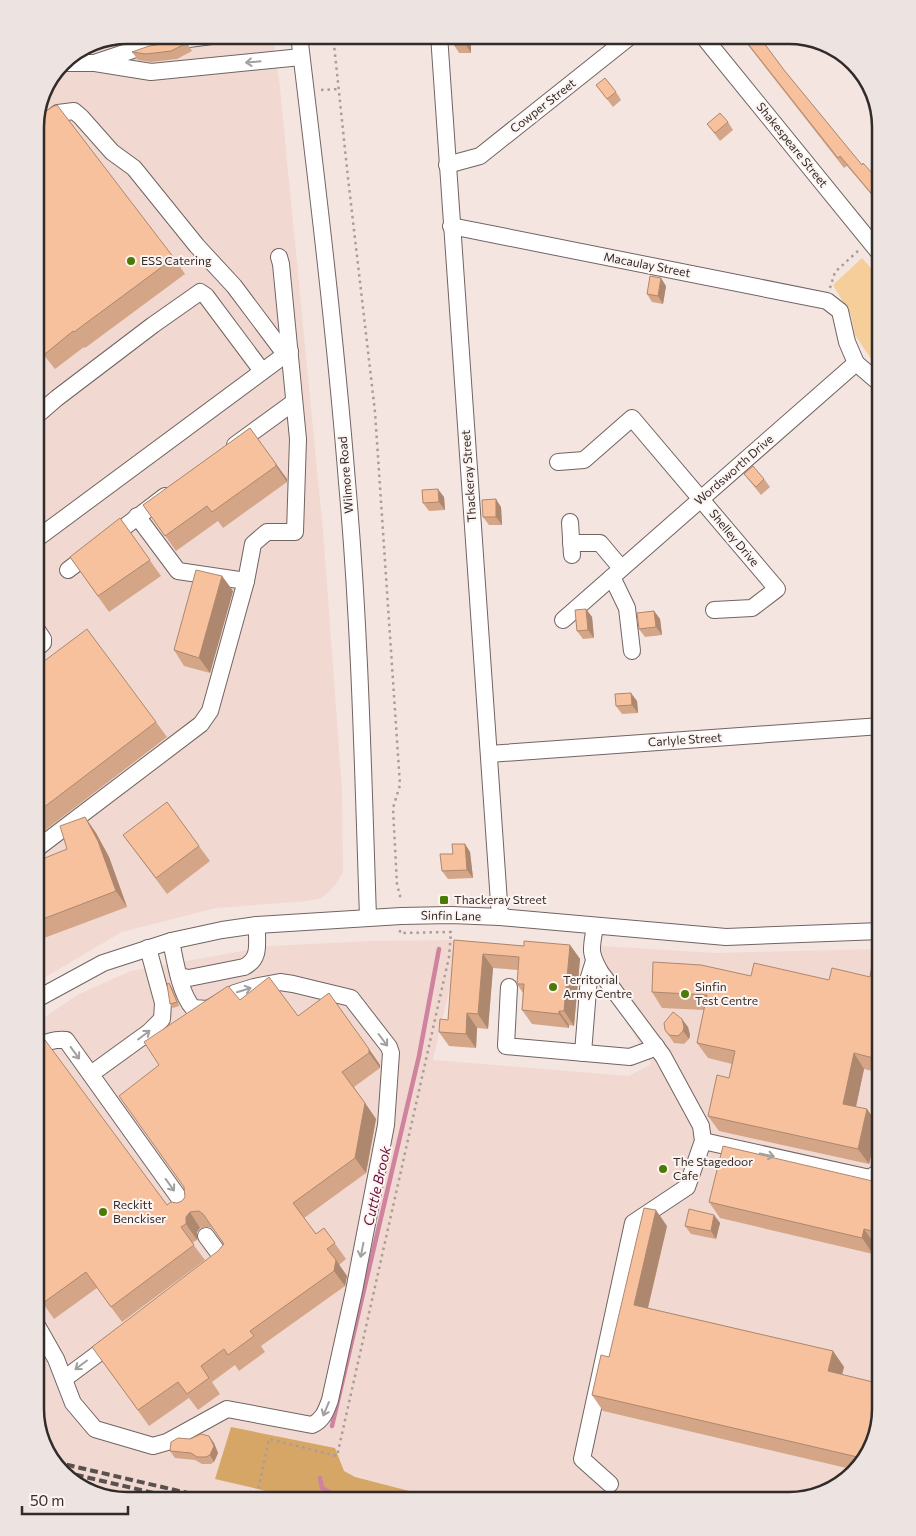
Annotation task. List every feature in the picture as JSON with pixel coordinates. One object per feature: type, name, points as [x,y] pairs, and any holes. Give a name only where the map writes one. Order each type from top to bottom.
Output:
[{"type":"street","points":[[95,63],[151,44]]},
{"type":"street","name":"Wilmore Road","points":[[299,44],[323,223],[348,484],[362,720],[368,918]]},
{"type":"street","name":"Thackeray Street","points":[[440,44],[500,917]]},
{"type":"street","name":"Cowper Street","points":[[447,165],[480,156],[621,44]]},
{"type":"street","name":"Shakespeare Street","points":[[709,44],[872,244]]},
{"type":"street","points":[[73,63],[95,63],[151,72],[301,57]]},
{"type":"street","points":[[44,123],[58,113],[65,111],[74,112],[81,117],[112,152],[134,168],[287,352]]},
{"type":"street","name":"Macaulay Street","points":[[451,226],[827,301],[840,311],[847,342],[856,363]]},
{"type":"street","points":[[44,843],[201,724],[210,711],[246,580],[253,544],[267,532],[295,532],[298,439],[287,352],[279,257]]},
{"type":"street","points":[[44,410],[83,378],[200,292],[206,296],[262,371]]},
{"type":"street","points":[[44,533],[287,352]]},
{"type":"street","points":[[856,363],[872,377]]},
{"type":"street","name":"Wordsworth Drive","points":[[563,620],[856,363]]},
{"type":"street","points":[[224,453],[294,402]]},
{"type":"street","name":"Shelley Drive","points":[[558,462],[584,460],[632,418],[777,589],[752,608],[714,610]]},
{"type":"street","points":[[68,570],[176,487]]},
{"type":"street","points":[[137,516],[178,571],[246,580]]},
{"type":"street","points":[[570,522],[572,549],[600,543],[616,572],[627,608],[632,651]]},
{"type":"street","name":"Carlyle Street","points":[[489,754],[872,727]]},
{"type":"street","name":"Sinfin Lane","points":[[44,995],[103,963],[148,948],[222,930],[257,925],[401,916],[451,915],[500,917],[726,937],[872,931]]},
{"type":"street","points":[[179,976],[189,978],[251,964],[255,959],[257,949],[257,925]]},
{"type":"street","points":[[596,927],[591,951],[594,961],[656,1046],[701,1126],[703,1141],[688,1187],[633,1223],[582,1459],[610,1484]]},
{"type":"street","points":[[44,1338],[56,1359],[73,1403],[95,1429],[153,1446],[167,1442],[227,1409],[312,1425],[319,1422],[330,1400],[354,1290],[386,1125],[391,1053],[389,1047],[351,998],[280,982],[235,993],[208,1010],[192,1008],[188,1004],[179,976],[171,941]]},
{"type":"street","points":[[91,1074],[149,1032],[162,1019],[163,1003],[148,948]]},
{"type":"street","points":[[582,1054],[589,976],[594,961]]},
{"type":"street","points":[[509,987],[506,1046],[630,1057],[656,1046]]},
{"type":"street","points":[[44,1043],[56,1039],[66,1040],[187,1209]]},
{"type":"street","points":[[703,1141],[870,1178],[872,1177]]},
{"type":"street","points":[[199,1277],[223,1259],[206,1236]]},
{"type":"street","points":[[64,1379],[128,1331]]},
{"type":"path","points":[[258,1492],[269,1439],[337,1456],[449,958],[450,932],[400,933],[400,895],[396,885],[393,808],[400,785],[375,412],[334,44]]},
{"type":"path","points":[[827,301],[835,272],[870,241]]},
{"type":"shaded area","points":[[116,44],[274,44],[324,542],[342,790],[343,872],[336,884],[321,898],[308,901],[216,908],[122,932],[44,978],[44,121],[52,90],[61,76],[72,64],[100,48]]},
{"type":"shaded area","points":[[862,258],[872,270],[872,360],[855,335],[851,315],[833,285]]},
{"type":"shaded area","points":[[458,940],[452,978],[433,1060],[629,1076],[651,1064],[631,1029],[584,963],[584,945],[715,953],[872,949],[872,1420],[864,1446],[844,1472],[826,1484],[800,1492],[121,1492],[110,1491],[90,1484],[64,1464],[48,1436],[45,1426],[44,1409],[44,1018],[77,995],[131,971],[270,946],[369,941]]},
{"type":"shaded area","points":[[231,1427],[335,1448],[344,1471],[355,1477],[413,1492],[271,1492],[215,1479]]},
{"type":"building","points":[[185,44],[171,51],[146,54],[132,52],[149,46]]},
{"type":"building","points":[[748,44],[765,44],[862,165],[863,163],[872,173],[872,194],[840,156],[838,158]]},
{"type":"building","points":[[605,78],[616,92],[607,99],[596,85]]},
{"type":"building","points":[[57,105],[174,258],[73,331],[45,354],[44,121],[46,112]]},
{"type":"building","points":[[720,113],[728,122],[715,133],[707,124]]},
{"type":"building","points":[[650,276],[661,278],[658,296],[647,294]]},
{"type":"building","points":[[250,428],[276,466],[212,512],[207,506],[165,536],[143,505]]},
{"type":"building","points":[[753,466],[764,479],[756,487],[744,474]]},
{"type":"building","points":[[438,489],[439,502],[423,503],[422,490]]},
{"type":"building","points":[[496,499],[496,517],[483,517],[482,500]]},
{"type":"building","points":[[120,518],[150,560],[98,596],[70,557]]},
{"type":"building","points":[[196,570],[222,576],[199,658],[174,650]]},
{"type":"building","points":[[586,609],[588,630],[577,631],[575,610]]},
{"type":"building","points":[[654,611],[656,627],[639,629],[637,613]]},
{"type":"building","points":[[87,629],[156,722],[44,807],[44,661]]},
{"type":"building","points":[[631,693],[632,705],[616,706],[615,694]]},
{"type":"building","points":[[167,802],[199,846],[156,878],[123,835]]},
{"type":"building","points":[[85,817],[98,841],[116,891],[44,919],[44,858],[67,849],[60,826]]},
{"type":"building","points":[[452,844],[465,844],[467,870],[442,871],[440,854],[453,854]]},
{"type":"building","points":[[454,940],[524,946],[524,941],[570,945],[564,1011],[559,1011],[559,1014],[522,1010],[524,984],[517,984],[519,957],[483,954],[478,1014],[467,1013],[466,1034],[439,1032],[440,1019],[448,1020]]},
{"type":"building","points":[[653,962],[701,965],[751,976],[754,963],[829,980],[832,968],[870,977],[872,965],[872,1058],[854,1053],[843,1104],[867,1109],[858,1149],[708,1116],[717,1075],[729,1078],[735,1051],[697,1043],[707,995],[652,992]]},
{"type":"building","name":"Reckitt Benckiser","points":[[269,977],[298,1016],[329,993],[369,1049],[369,1053],[342,1072],[365,1103],[355,1158],[293,1203],[316,1234],[324,1228],[335,1243],[327,1249],[336,1260],[334,1271],[250,1331],[254,1336],[228,1355],[224,1349],[201,1366],[209,1378],[187,1394],[178,1382],[138,1410],[92,1347],[218,1251],[224,1244],[203,1214],[199,1211],[190,1212],[186,1217],[186,1224],[181,1227],[194,1245],[111,1307],[86,1272],[44,1302],[44,1041],[167,1205],[171,1202],[177,1203],[185,1197],[184,1187],[119,1096],[159,1065],[144,1042],[228,986],[240,1000]]},
{"type":"building","points":[[169,983],[177,1002],[170,1004],[167,984]]},
{"type":"building","points":[[673,1012],[682,1019],[684,1027],[678,1036],[669,1035],[665,1030],[664,1023]]},
{"type":"building","points":[[723,1146],[872,1181],[872,1231],[864,1229],[862,1238],[709,1202]]},
{"type":"building","points":[[644,1208],[656,1210],[634,1305],[833,1351],[828,1371],[872,1382],[872,1420],[868,1436],[857,1457],[592,1395],[601,1355],[609,1357]]},
{"type":"building","points":[[689,1209],[714,1215],[711,1231],[685,1226]]},
{"type":"building","points":[[201,1434],[209,1436],[214,1446],[210,1455],[197,1457],[191,1453],[170,1451],[171,1442],[178,1438],[190,1439]]},
{"type":"waterway","name":"Cuttle Brook","points":[[332,1426],[419,1056],[439,949]]},
{"type":"waterway","name":"Cuttle Brook","points":[[320,1478],[322,1488],[329,1492]]},
{"type":"railway","points":[[64,1464],[183,1492]]},
{"type":"railway","points":[[76,1475],[150,1492]]},
{"type":"place","name":"ESS Catering","points":[[131,261]]},
{"type":"place","name":"Thackeray Street","points":[[444,900]]},
{"type":"place","name":"Territorial Army Centre","points":[[553,987]]},
{"type":"place","name":"Sinfin Test Centre","points":[[685,994]]},
{"type":"place","name":"The Stagedoor Cafe","points":[[663,1169]]},
{"type":"place","name":"Reckitt Benckiser","points":[[103,1212]]}]
